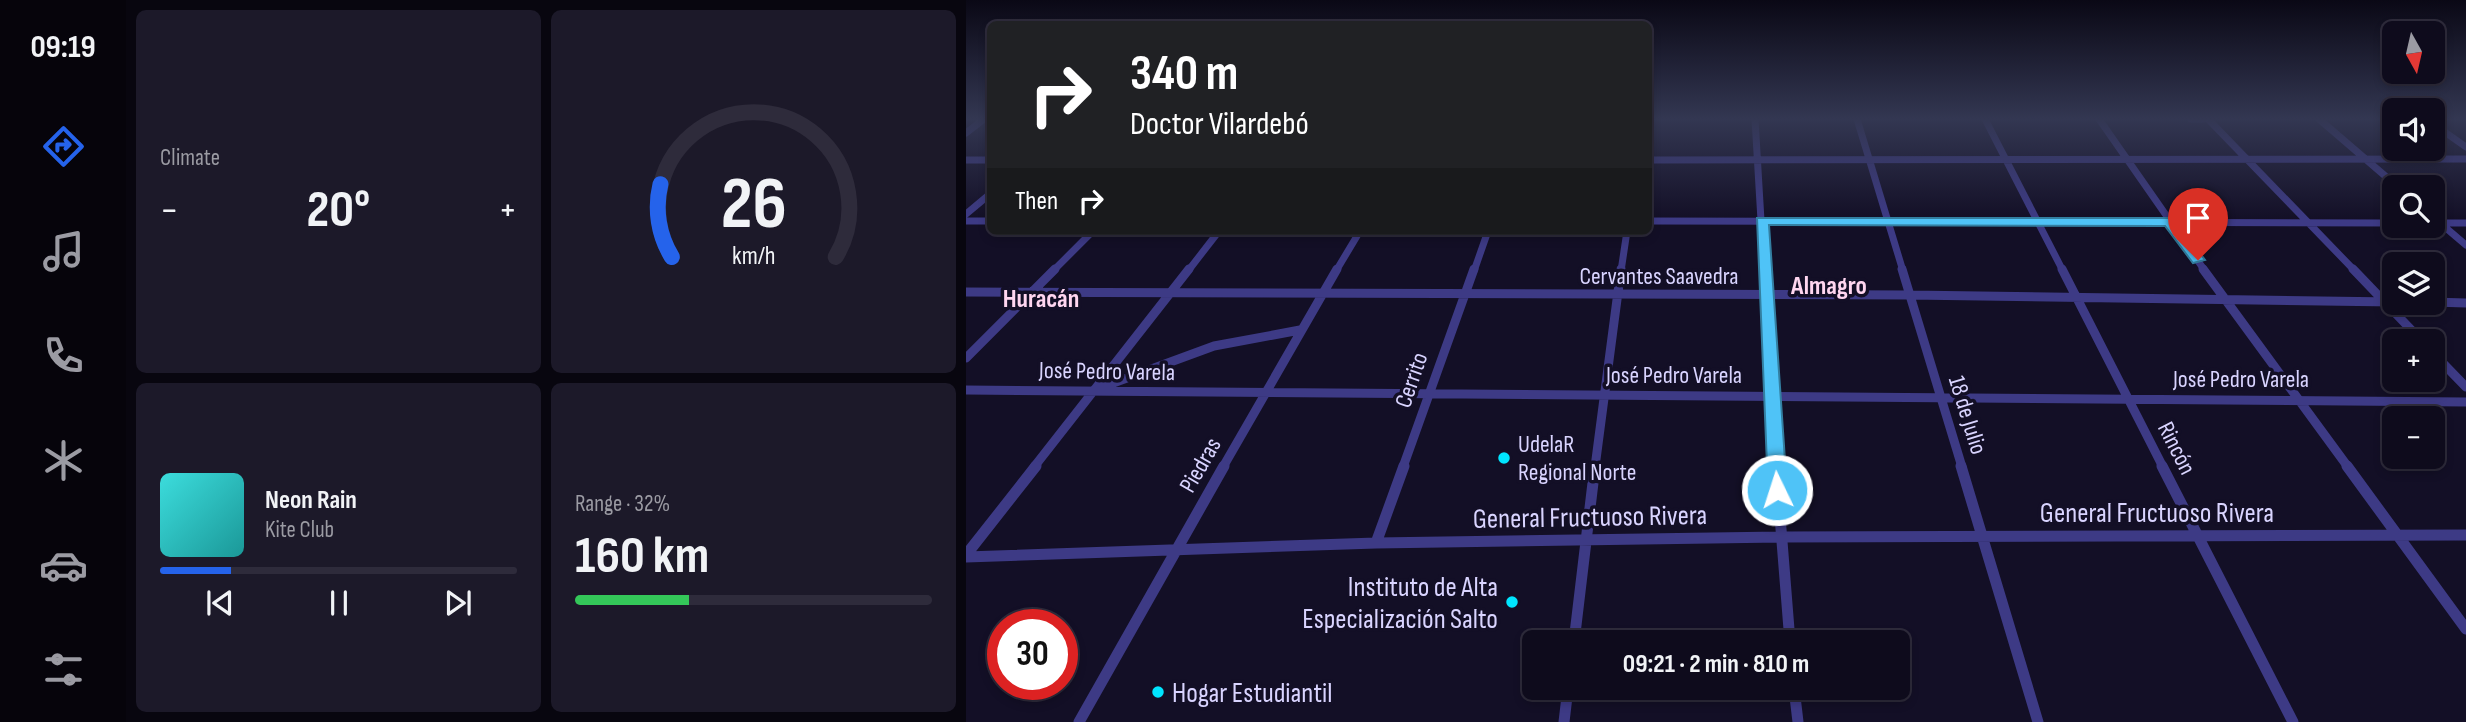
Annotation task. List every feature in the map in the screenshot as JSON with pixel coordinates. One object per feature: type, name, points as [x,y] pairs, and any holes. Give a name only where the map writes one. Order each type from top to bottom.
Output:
[{"type":"street","points":[[1757,153],[1771,396],[1789,630]]},
{"type":"street","name":"18 de Julio","points":[[1868,153],[2038,722]]},
{"type":"street","name":"Rincón","points":[[2002,153],[2293,722]]},
{"type":"street","points":[[2121,153],[2466,629]]},
{"type":"street","points":[[2238,153],[2382,300]]},
{"type":"street","points":[[2358,153],[2384,175]]},
{"type":"street","points":[[1652,160],[2466,159]]},
{"type":"street","points":[[966,160],[987,160]]},
{"type":"street","points":[[966,214],[987,196]]},
{"type":"street","points":[[966,221],[987,221]]},
{"type":"street","points":[[1652,221],[2382,223]]},
{"type":"street","points":[[2445,223],[2466,223]]},
{"type":"street","points":[[2445,229],[2466,245]]},
{"type":"street","points":[[966,358],[1089,235]]},
{"type":"street","points":[[966,556],[1216,235]]},
{"type":"street","name":"Piedras","points":[[1079,722],[1266,395],[1300,330],[1358,235]]},
{"type":"street","name":"Cerrito","points":[[1376,543],[1462,295],[1486,235]]},
{"type":"street","points":[[1576,630],[1603,395],[1626,235]]},
{"type":"street","name":"Cervantes Saavedra","points":[[966,292],[1910,295],[2382,302]]},
{"type":"street","points":[[2445,302],[2466,303]]},
{"type":"street","points":[[2397,315],[2410,329]]},
{"type":"street","points":[[1093,391],[1214,346],[1300,330]]},
{"type":"street","points":[[2445,365],[2466,387]]},
{"type":"street","name":"José Pedro Varela","points":[[966,390],[1266,395],[2466,402]]},
{"type":"street","name":"General Fructuoso Rivera","points":[[966,556],[1376,543],[1781,537],[2466,535]]},
{"type":"street","points":[[1563,722],[1566,700]]},
{"type":"street","points":[[1795,700],[1798,722]]},
{"type":"place","name":"UdelaR Regional Norte","points":[[1504,458]]},
{"type":"place","name":"Instituto de Alta Especialización Salto","points":[[1512,602]]},
{"type":"place","name":"Hogar Estudiantil","points":[[1158,692]]},
{"type":"district","name":"Almagro","points":[[1829,285]]},
{"type":"district","name":"Huracán","points":[[1041,298]]},
{"type":"route","points":[[1777,490],[1762,221],[2169,222],[2198,260]]}]
